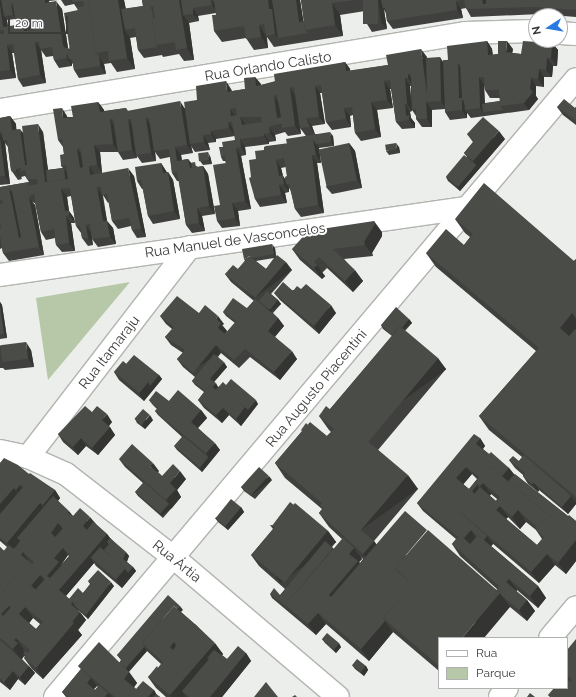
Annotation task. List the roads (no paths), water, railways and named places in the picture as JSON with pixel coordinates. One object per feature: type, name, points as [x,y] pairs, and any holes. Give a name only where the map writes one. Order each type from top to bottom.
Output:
[{"type":"street","name":"Rua Orlando Calisto","points":[[0,110],[465,33],[528,31]]},
{"type":"street","name":"Rua Augusto Piacentini","points":[[55,697],[576,79]]},
{"type":"street","name":"Rua Manuel de Vasconcelos","points":[[0,275],[469,207]]},
{"type":"street","name":"Rua Itamaraju","points":[[28,457],[190,247]]},
{"type":"street","name":"Rua Ártia","points":[[0,451],[28,457],[66,474],[173,557],[338,697]]},
{"type":"street","points":[[551,637],[576,607]]},
{"type":"street","points":[[500,697],[507,689]]}]
